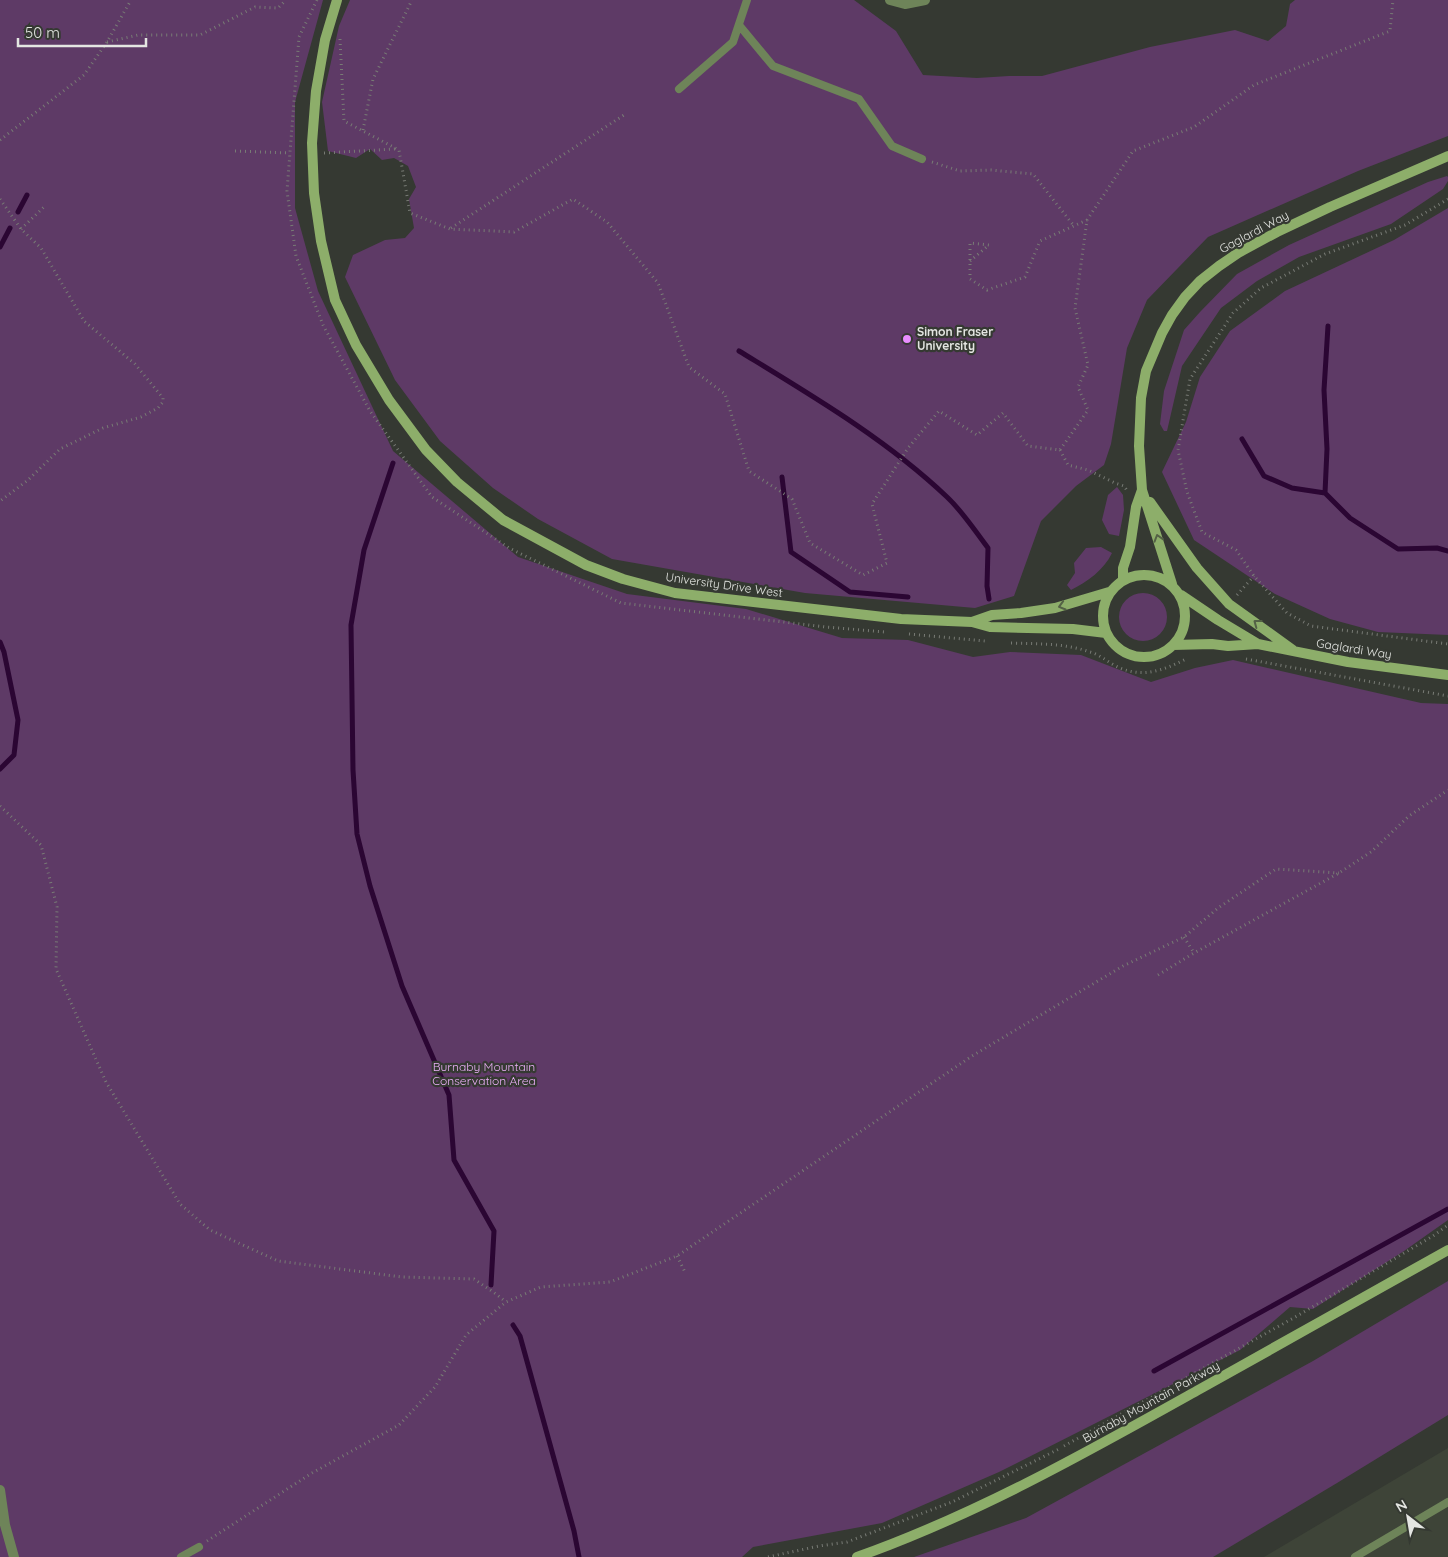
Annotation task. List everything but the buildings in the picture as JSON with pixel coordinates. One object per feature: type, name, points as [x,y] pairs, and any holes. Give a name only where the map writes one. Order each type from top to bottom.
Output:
[{"type":"street","name":"University Drive West","points":[[337,0],[326,40],[316,91],[312,143],[314,193],[321,241],[335,300],[356,345],[389,400],[426,450],[457,482],[503,520],[586,565],[623,579],[675,593],[902,618],[972,622],[990,627],[1073,629],[1106,633]]},
{"type":"street","points":[[890,0],[905,4],[925,0]]},
{"type":"street","name":"Gaglardi Way","points":[[1172,584],[1142,490],[1139,446],[1141,398],[1146,371],[1162,333],[1185,297],[1218,266],[1253,244],[1330,207],[1448,156]]},
{"type":"street","points":[[1142,490],[1197,568],[1229,604],[1296,652]]},
{"type":"street","name":"Gaglardi Way","points":[[1123,580],[1123,568],[1130,547],[1136,507],[1142,490]]},
{"type":"street","points":[[1148,574],[1161,577],[1172,584],[1181,595],[1186,608],[1186,622],[1181,635],[1173,646],[1156,655],[1149,657],[1136,656],[1123,652],[1106,633],[1102,612],[1109,592],[1123,580],[1136,575],[1148,574]]},
{"type":"street","name":"University Drive West","points":[[972,622],[992,615],[1055,608],[1109,592]]},
{"type":"street","name":"Gaglardi Way","points":[[1181,595],[1258,644]]},
{"type":"street","name":"Gaglardi Way","points":[[1173,646],[1258,644],[1348,662],[1448,675]]},
{"type":"street","name":"Burnaby Mountain Parkway","points":[[858,1557],[906,1540],[1048,1472],[1124,1432],[1448,1250]]},
{"type":"street","points":[[0,1490],[5,1525],[14,1557]]},
{"type":"lane","points":[[679,89],[733,42],[747,0]]},
{"type":"lane","points":[[739,24],[774,66],[859,100],[892,146],[922,159]]},
{"type":"lane","points":[[1355,1557],[1448,1502]]},
{"type":"lane","points":[[182,1557],[198,1547]]},
{"type":"path","points":[[0,140],[84,75],[107,42],[131,0]]},
{"type":"path","points":[[107,42],[138,36],[200,35],[255,7],[278,8],[286,0]]},
{"type":"path","points":[[316,0],[299,37],[287,191],[296,256],[323,325],[370,410],[432,497],[508,548],[621,603],[893,633]]},
{"type":"path","points":[[363,130],[373,79],[412,0]]},
{"type":"path","points":[[1060,450],[1088,410],[1078,387],[1088,365],[1075,308],[1087,220],[1133,151],[1194,128],[1254,85],[1390,31],[1393,0]]},
{"type":"path","points":[[340,37],[344,120],[399,150],[410,214],[450,229],[514,232],[573,199],[607,222],[658,283],[689,367],[725,394],[749,471],[792,499],[810,544],[863,575],[887,564],[872,504],[908,448],[939,412],[977,434],[1003,413],[1028,446],[1060,450]]},
{"type":"path","points":[[450,229],[624,115]]},
{"type":"path","points":[[312,154],[396,149]]},
{"type":"path","points":[[235,151],[290,154]]},
{"type":"path","points":[[922,159],[960,171],[991,170],[1033,174],[1074,226]]},
{"type":"path","points":[[0,199],[21,229],[41,248],[84,321],[135,364],[163,398],[163,402],[154,411],[141,417],[103,428],[60,449],[28,480],[0,501]]},
{"type":"path","points":[[1448,199],[1405,225],[1317,258],[1261,288],[1233,313],[1190,379],[1178,450],[1187,492],[1202,532],[1236,550],[1254,576],[1287,613],[1311,626],[1448,644]]},
{"type":"path","points":[[21,229],[45,206]]},
{"type":"path","points":[[970,261],[989,245],[970,243],[970,261],[970,279],[987,290],[1026,277],[1040,241],[1087,220]]},
{"type":"path","points":[[1060,450],[1068,465],[1088,470],[1124,486]]},
{"type":"path","points":[[902,634],[988,641]]},
{"type":"path","points":[[1008,642],[1065,645],[1092,652],[1120,668],[1140,674],[1165,669],[1188,658]]},
{"type":"path","points":[[1244,659],[1448,696]]},
{"type":"path","points":[[1158,975],[1339,873],[1371,852],[1409,816],[1448,790]]},
{"type":"path","points":[[0,806],[41,845],[57,907],[56,969],[106,1082],[180,1204],[210,1230],[278,1261],[402,1277],[474,1278],[506,1302]]},
{"type":"path","points":[[198,1547],[312,1473],[399,1425],[434,1386],[466,1335],[506,1302],[540,1288],[610,1282],[677,1256],[972,1056],[1123,966],[1184,937],[1218,908],[1276,869],[1339,873]]},
{"type":"path","points":[[1184,937],[1194,953]]},
{"type":"path","points":[[768,1557],[847,1542],[952,1502],[1062,1448],[1297,1316],[1433,1236],[1448,1225]]},
{"type":"path","points":[[677,1256],[685,1272]]},
{"type":"shaded area","points":[[1448,1448],[1448,1557],[1264,1557]]},
{"type":"green space","name":"Burnaby Mountain Conservation Area","points":[[0,0],[323,0],[295,102],[295,208],[318,291],[393,451],[518,557],[627,594],[746,609],[842,638],[908,640],[973,657],[1010,652],[1081,655],[1151,682],[1195,668],[1233,660],[1421,703],[1448,704],[1448,1220],[1404,1251],[1313,1309],[1290,1307],[1240,1350],[999,1472],[882,1523],[753,1547],[742,1557],[0,1557]]},
{"type":"green space","name":"Simon Fraser University","points":[[350,0],[854,0],[896,31],[923,75],[977,78],[1042,76],[1150,47],[1235,30],[1268,41],[1286,26],[1290,4],[1295,0],[1448,0],[1448,136],[1358,171],[1208,237],[1147,300],[1127,348],[1111,444],[1104,465],[1076,486],[1041,521],[1014,596],[975,608],[805,593],[612,559],[538,519],[493,488],[440,441],[395,380],[345,277],[353,255],[385,240],[405,238],[414,228],[409,199],[416,187],[408,166],[394,158],[382,160],[370,149],[356,158],[328,151],[322,102],[339,26]]},
{"type":"green space","points":[[1447,176],[1448,181],[1443,189],[1391,224],[1299,257],[1257,281],[1221,308],[1182,366],[1167,431],[1164,431],[1160,424],[1164,391],[1184,330],[1237,274],[1289,245],[1428,182]]},
{"type":"green space","points":[[1448,208],[1448,635],[1378,632],[1330,619],[1275,594],[1194,540],[1162,472],[1186,422],[1200,377],[1230,331],[1285,291],[1394,240]]},
{"type":"green space","points":[[1117,487],[1123,495],[1124,510],[1119,536],[1109,534],[1102,520],[1108,495]]},
{"type":"green space","points":[[1101,547],[1112,553],[1109,559],[1094,575],[1071,590],[1067,585],[1075,573],[1074,563],[1086,548]]},
{"type":"green space","points":[[1138,593],[1148,593],[1160,600],[1167,612],[1167,622],[1160,634],[1148,641],[1138,641],[1130,637],[1123,630],[1119,622],[1119,612],[1123,604],[1130,597]]},
{"type":"green space","points":[[1448,1281],[1448,1415],[1213,1557],[914,1557],[1026,1518],[1313,1361]]},
{"type":"waterway","points":[[18,212],[27,195]]},
{"type":"waterway","points":[[0,247],[10,228]]},
{"type":"waterway","points":[[1325,493],[1327,449],[1324,390],[1328,326]]},
{"type":"waterway","points":[[739,351],[820,401],[873,437],[924,476],[947,497],[964,515],[988,548],[987,586],[989,599]]},
{"type":"waterway","points":[[1242,439],[1264,476],[1292,488],[1325,493],[1350,518],[1398,549],[1437,548],[1448,551]]},
{"type":"waterway","points":[[393,463],[364,550],[351,625],[353,770],[357,834],[370,886],[402,986],[449,1095],[454,1160],[494,1231],[491,1285]]},
{"type":"waterway","points":[[782,477],[791,552],[850,592],[908,597]]},
{"type":"waterway","points":[[0,642],[4,652],[18,720],[14,755],[0,769]]},
{"type":"waterway","points":[[1154,1371],[1448,1209]]},
{"type":"waterway","points":[[513,1325],[520,1336],[574,1531],[579,1557]]},
{"type":"place","name":"Simon Fraser University","points":[[907,339]]}]
